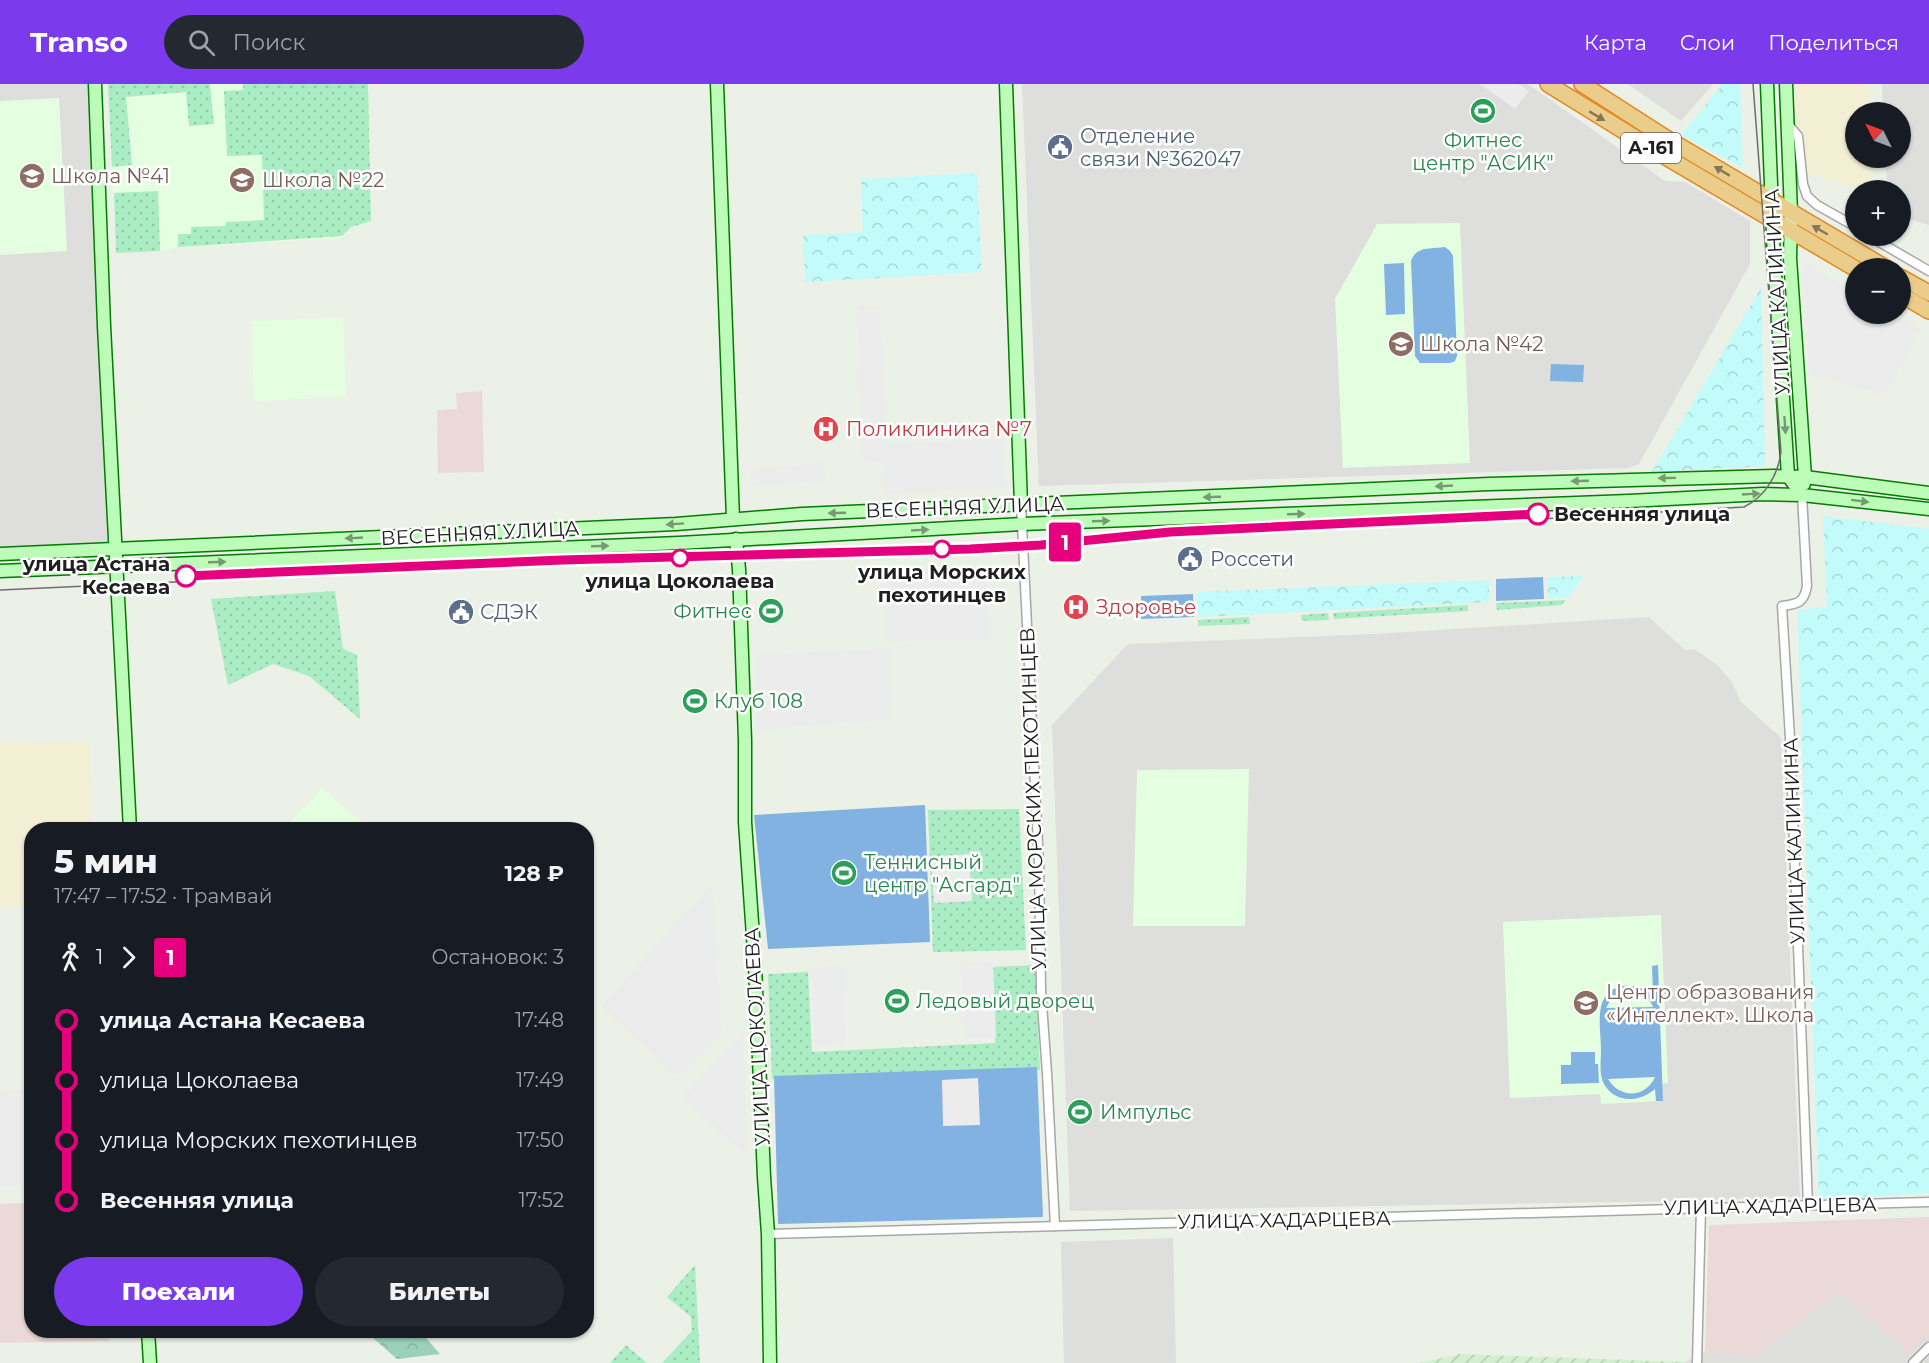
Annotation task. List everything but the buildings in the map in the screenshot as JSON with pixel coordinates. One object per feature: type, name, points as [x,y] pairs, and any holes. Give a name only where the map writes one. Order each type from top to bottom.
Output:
[{"type":"highway","name":"А-161","points":[[1548,84],[1845,263]]},
{"type":"highway","name":"А-161","points":[[1581,84],[1666,138],[1869,258]]},
{"type":"highway","points":[[1911,283],[1929,293]]},
{"type":"highway","points":[[1911,300],[1929,310]]},
{"type":"street","points":[[95,84],[104,326],[130,822]]},
{"type":"street","name":"УЛИЦА ЦОКОЛАЕВА","points":[[717,84],[733,519],[739,568],[745,741],[745,822],[755,965],[768,1234]]},
{"type":"street","name":"УЛИЦА МОРСКИХ ПЕХОТИНЦЕВ","points":[[1006,84],[1021,505],[1038,853],[1040,981],[1054,1226]]},
{"type":"street","name":"УЛИЦА КАЛИНИНА","points":[[1767,84],[1788,476]]},
{"type":"street","name":"УЛИЦА КАЛИНИНА","points":[[1786,84],[1791,213],[1790,258],[1805,477],[1802,495],[1807,586],[1805,596],[1797,604],[1782,606],[1790,738],[1808,1205]]},
{"type":"street","points":[[1787,124],[1798,136],[1803,184],[1807,196],[1817,205],[1845,222]]},
{"type":"street","points":[[1789,163],[1801,170]]},
{"type":"street","points":[[1886,246],[1929,271]]},
{"type":"street","points":[[1788,476],[1802,495]]},
{"type":"street","name":"ВЕСЕННЯЯ УЛИЦА","points":[[0,554],[1489,484],[1788,476],[1929,493]]},
{"type":"street","name":"ВЕСЕННЯЯ УЛИЦА","points":[[0,571],[1763,494],[1802,495],[1929,509]]},
{"type":"street","name":"УЛИЦА ХАДАРЦЕВА","points":[[768,1234],[1346,1220],[1929,1202]]},
{"type":"street","points":[[1701,1208],[1697,1360],[1705,1363]]},
{"type":"street","points":[[768,1234],[770,1363]]},
{"type":"street","points":[[148,1338],[150,1363]]},
{"type":"street","points":[[1913,1363],[1929,1347]]},
{"type":"shaded area","points":[[0,84],[95,84],[115,549],[0,554]]},
{"type":"shaded area","name":"Школа №22","points":[[108,84],[368,84],[371,221],[351,227],[343,238],[178,247],[160,251],[116,253]]},
{"type":"shaded area","points":[[1022,84],[1528,84],[1665,181],[1685,182],[1750,221],[1750,264],[1639,464],[1628,468],[1039,486]]},
{"type":"shaded area","points":[[1480,84],[1518,84],[1529,91],[1515,109]]},
{"type":"shaded area","points":[[1628,84],[1713,84],[1681,121]]},
{"type":"shaded area","points":[[1795,84],[1868,84],[1869,102],[1845,102],[1845,168],[1873,168],[1873,180],[1845,180],[1845,185],[1800,171]]},
{"type":"shaded area","points":[[1882,84],[1929,84],[1929,225],[1911,220],[1911,180],[1887,180],[1886,168],[1911,168],[1911,102],[1883,102]]},
{"type":"shaded area","name":"Школа №41","points":[[59,98],[67,251],[0,255],[0,101]]},
{"type":"shaded area","name":"Школа №42","points":[[1460,223],[1470,463],[1343,468],[1335,299],[1377,224]]},
{"type":"shaded area","points":[[1445,247],[1453,256],[1457,356],[1455,361],[1450,363],[1420,363],[1415,356],[1411,261],[1413,256],[1420,251]]},
{"type":"shaded area","points":[[1803,262],[1845,286],[1845,324],[1911,324],[1920,329],[1884,395],[1810,374]]},
{"type":"shaded area","points":[[1404,263],[1405,314],[1386,315],[1384,264]]},
{"type":"shaded area","points":[[879,306],[886,444],[1002,438],[1004,488],[885,494],[883,464],[863,460],[857,307]]},
{"type":"shaded area","points":[[343,318],[346,397],[254,401],[252,321]]},
{"type":"shaded area","points":[[1551,364],[1584,365],[1583,382],[1550,381]]},
{"type":"shaded area","points":[[482,391],[484,472],[438,473],[437,410],[457,409],[456,393]]},
{"type":"shaded area","points":[[824,463],[825,481],[752,486],[751,469]]},
{"type":"shaded area","points":[[987,568],[988,640],[887,641],[884,569]]},
{"type":"shaded area","points":[[1543,577],[1544,599],[1496,601],[1496,579]]},
{"type":"shaded area","points":[[1193,594],[1194,617],[1141,619],[1141,596]]},
{"type":"shaded area","points":[[1649,617],[1685,650],[1694,649],[1717,665],[1731,681],[1741,702],[1781,738],[1800,1197],[1070,1211],[1052,725],[1128,644],[1374,634]]},
{"type":"shaded area","points":[[889,648],[892,719],[757,730],[757,655]]},
{"type":"shaded area","points":[[89,741],[92,822],[24,822],[24,907],[0,909],[0,744]]},
{"type":"shaded area","points":[[1249,769],[1245,926],[1133,926],[1137,770]]},
{"type":"shaded area","points":[[322,788],[361,822],[290,822]]},
{"type":"shaded area","name":"Теннисный центр \"Асгард\"","points":[[925,805],[930,942],[768,949],[754,815]]},
{"type":"shaded area","points":[[969,854],[972,901],[934,903],[931,857]]},
{"type":"shaded area","points":[[712,885],[721,1031],[676,1076],[602,1006]]},
{"type":"shaded area","name":"Центр образования «Интеллект». Школа","points":[[1661,915],[1668,1083],[1662,1084],[1663,1101],[1601,1104],[1600,1094],[1510,1098],[1503,922]]},
{"type":"shaded area","points":[[993,961],[996,1038],[965,1039],[961,963]]},
{"type":"shaded area","points":[[1658,965],[1663,1101],[1656,1101],[1655,1089],[1642,1097],[1620,1098],[1608,1089],[1602,1078],[1601,1007],[1609,992],[1623,986],[1639,987],[1653,995],[1652,966]],"holes":[[[1623,991],[1645,995],[1653,1007],[1606,1008],[1611,999]],[[1655,1077],[1645,1089],[1632,1093],[1619,1090],[1608,1079]]]},
{"type":"shaded area","points":[[844,966],[846,1043],[815,1045],[812,968]]},
{"type":"shaded area","points":[[743,1033],[747,1150],[744,1153],[683,1098]]},
{"type":"shaded area","points":[[1571,1052],[1595,1052],[1599,1083],[1561,1084],[1561,1065],[1571,1065]]},
{"type":"shaded area","points":[[1037,1067],[1043,1217],[778,1224],[774,1076]]},
{"type":"shaded area","points":[[978,1078],[980,1125],[943,1126],[942,1080]]},
{"type":"shaded area","points":[[24,1089],[24,1186],[0,1187],[0,1091]]},
{"type":"shaded area","points":[[24,1203],[24,1338],[109,1338],[109,1341],[0,1343],[0,1204]]},
{"type":"shaded area","points":[[1929,1217],[1929,1335],[1924,1335],[1910,1352],[1839,1293],[1751,1358],[1705,1351],[1709,1225]]},
{"type":"shaded area","points":[[1173,1238],[1176,1363],[1064,1363],[1061,1242]]},
{"type":"shaded area","points":[[1839,1293],[1909,1351],[1924,1335],[1929,1335],[1929,1363],[1684,1363],[1705,1351],[1751,1358]]},
{"type":"shaded area","points":[[1459,1354],[1684,1362],[1684,1363],[1420,1363]]},
{"type":"green space","points":[[108,84],[210,84],[214,124],[189,126],[186,92],[126,97],[132,165],[112,167]]},
{"type":"green space","points":[[243,84],[368,84],[371,221],[351,227],[342,236],[178,247],[178,234],[191,234],[191,227],[226,226],[226,222],[264,220],[262,155],[227,156],[224,91],[243,90]]},
{"type":"green space","points":[[1723,84],[1740,84],[1743,168],[1681,135]]},
{"type":"green space","points":[[977,173],[982,272],[805,282],[803,235],[863,232],[861,179]]},
{"type":"green space","points":[[158,191],[160,251],[116,253],[114,193]]},
{"type":"green space","points":[[1761,288],[1765,466],[1652,472]]},
{"type":"green space","points":[[1823,516],[1929,529],[1929,1193],[1819,1200],[1797,610],[1827,607]]},
{"type":"green space","points":[[1584,576],[1568,597],[1548,598],[1547,577]]},
{"type":"green space","points":[[1489,580],[1489,602],[1198,617],[1198,592]]},
{"type":"green space","points":[[335,591],[343,649],[357,655],[360,719],[309,676],[273,664],[228,685],[211,599]]},
{"type":"green space","points":[[1566,600],[1561,605],[1497,610],[1496,603]]},
{"type":"green space","points":[[1468,605],[1468,611],[1334,619],[1333,613]]},
{"type":"green space","points":[[1328,613],[1329,620],[1302,621],[1301,615]]},
{"type":"green space","points":[[1249,617],[1250,624],[1198,626],[1198,620]]},
{"type":"green space","points":[[1019,809],[1026,950],[933,952],[928,810]]},
{"type":"green space","points":[[1035,965],[1040,1070],[772,1079],[768,974],[808,972],[812,1052],[995,1043],[992,967]]},
{"type":"green space","points":[[695,1265],[700,1363],[662,1363],[692,1331],[691,1317],[667,1297]]},
{"type":"green space","points":[[373,1338],[426,1338],[440,1354],[397,1359]]},
{"type":"green space","points":[[626,1345],[647,1363],[610,1363]]},
{"type":"tram line","points":[[0,590],[484,568],[1039,549],[1203,535],[1490,522],[1744,507],[1758,497],[1774,477],[1781,452],[1753,84]]},
{"type":"tram line","name":"1","points":[[186,576],[562,560],[970,549],[1041,545],[1170,532],[1538,514]]},
{"type":"place","name":"Фитнес центр \"АСИК\"","points":[[1483,111]]},
{"type":"place","name":"Отделение связи №362047","points":[[1060,147]]},
{"type":"place","name":"Школа №41","points":[[32,176]]},
{"type":"place","name":"Школа №22","points":[[242,180]]},
{"type":"place","name":"Школа №42","points":[[1401,344]]},
{"type":"place","name":"Поликлиника №7","points":[[826,429]]},
{"type":"place","name":"Весенняя улица","points":[[1538,514]]},
{"type":"place","name":"улица Морских пехотинцев","points":[[942,549]]},
{"type":"place","name":"улица Цоколаева","points":[[680,558]]},
{"type":"place","name":"Россети","points":[[1190,559]]},
{"type":"place","name":"улица Астана Кесаева","points":[[186,576]]},
{"type":"place","name":"Здоровье","points":[[1076,607]]},
{"type":"place","name":"Фитнес","points":[[771,611]]},
{"type":"place","name":"СДЭК","points":[[461,612]]},
{"type":"place","name":"Клуб 108","points":[[695,701]]},
{"type":"place","name":"Теннисный центр \"Асгард\"","points":[[844,873]]},
{"type":"place","name":"Ледовый дворец","points":[[897,1001]]},
{"type":"place","name":"Центр образования «Интеллект». Школа","points":[[1586,1003]]},
{"type":"place","name":"Импульс","points":[[1080,1112]]}]
